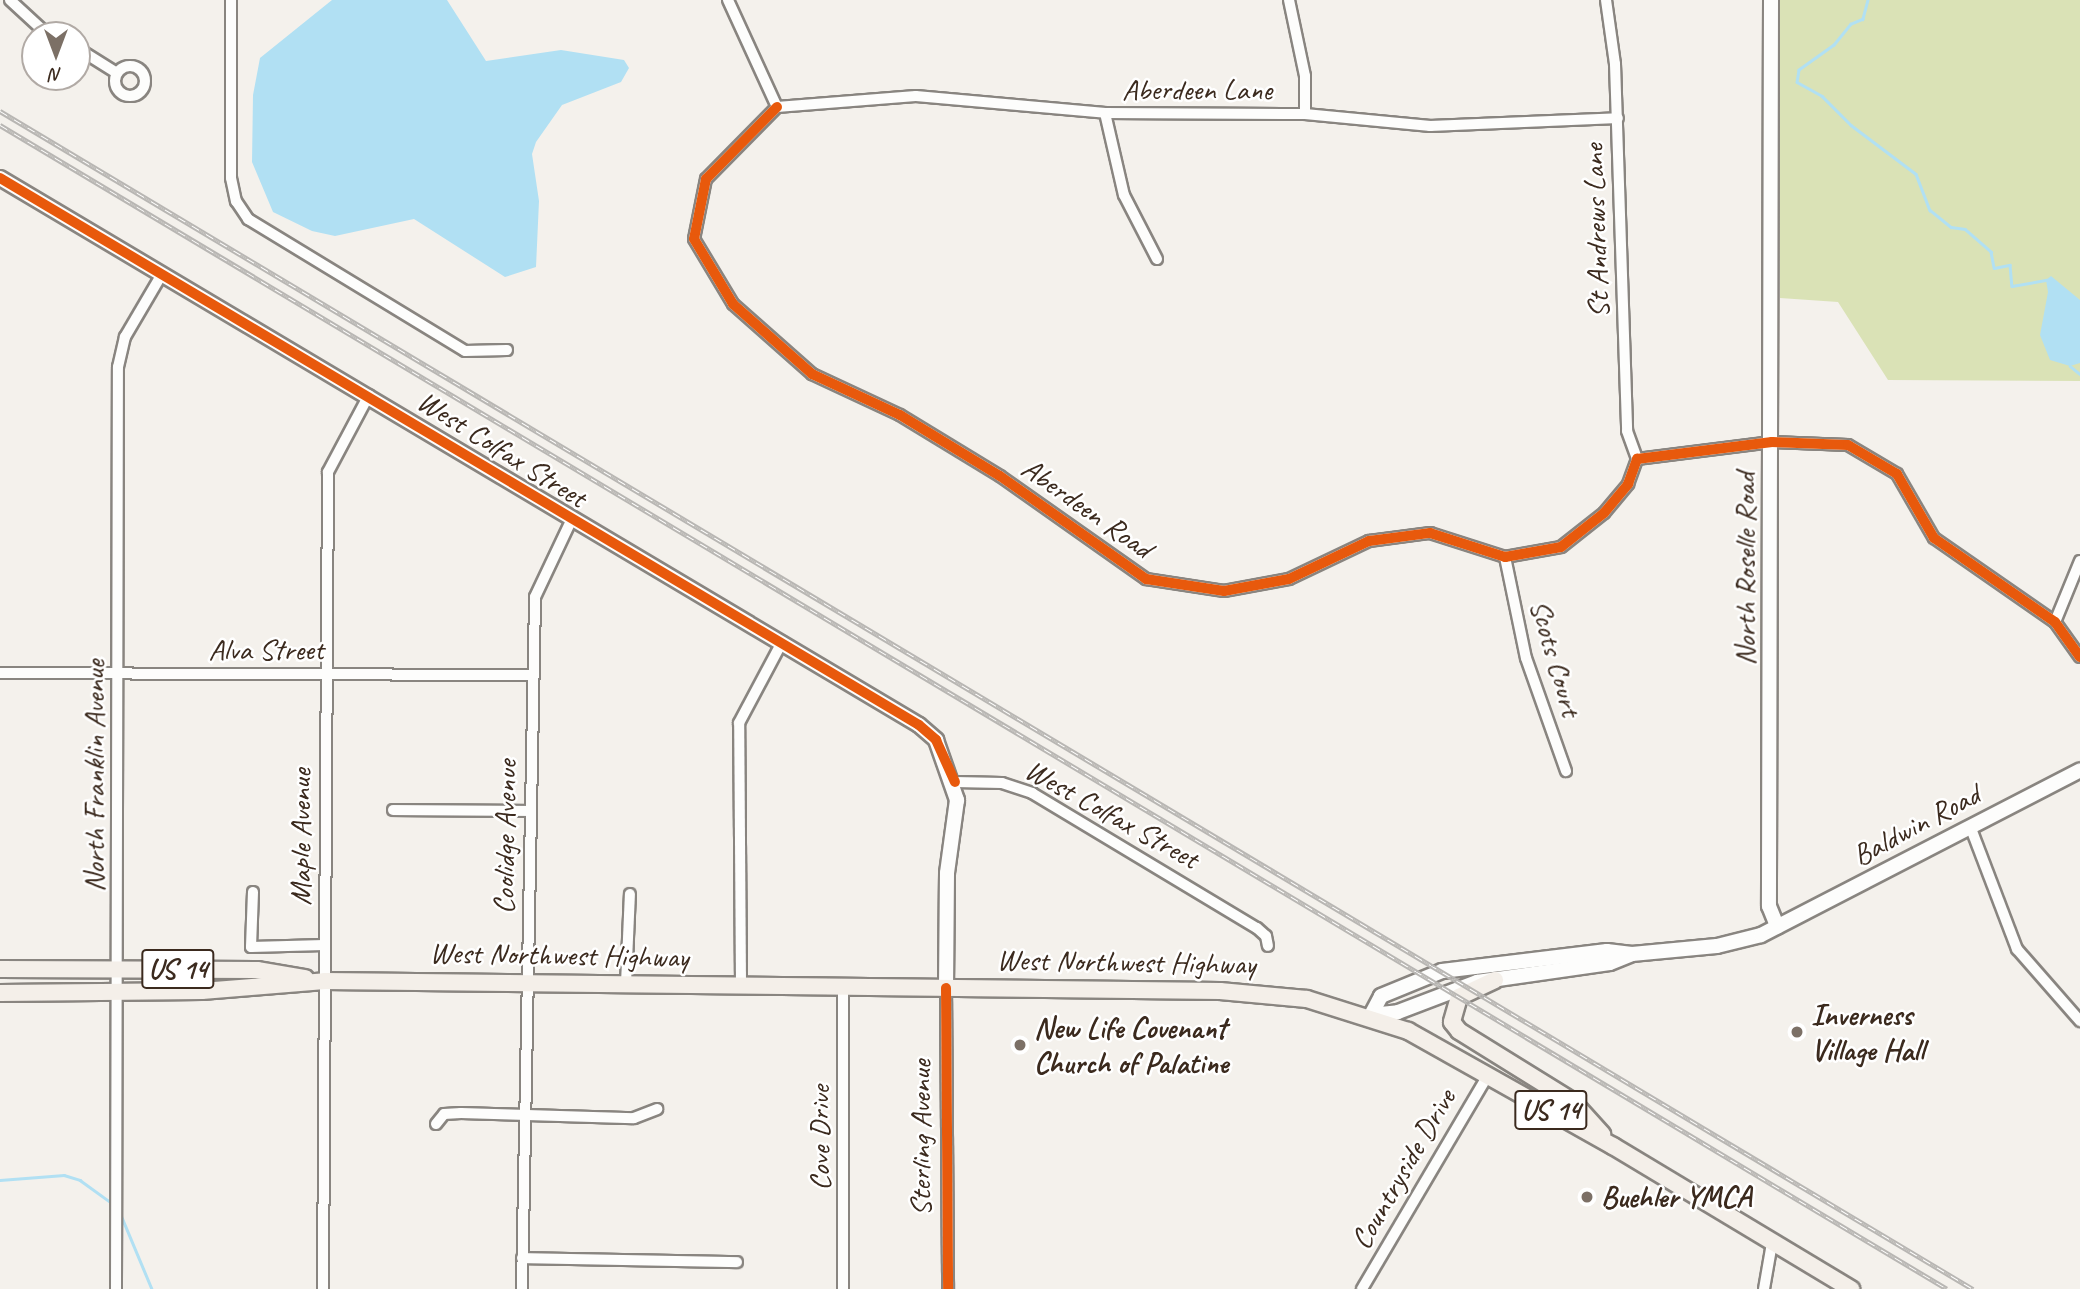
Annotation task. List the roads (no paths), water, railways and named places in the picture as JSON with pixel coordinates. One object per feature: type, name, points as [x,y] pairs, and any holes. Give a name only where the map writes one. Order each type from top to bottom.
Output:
[{"type":"main road","name":"West Northwest Highway","points":[[0,969],[257,970],[325,981]]},
{"type":"main road","points":[[1495,980],[1460,997],[1452,1022],[1459,1031],[1572,1101],[1613,1146]]},
{"type":"main road","name":"West Northwest Highway","points":[[0,993],[251,989],[325,981],[741,984],[1270,993],[1371,1015],[1488,1075],[1613,1146],[1851,1289]]},
{"type":"street","points":[[231,0],[231,178],[236,201],[248,219],[465,351],[507,350]]},
{"type":"street","points":[[728,0],[777,107]]},
{"type":"street","points":[[1289,0],[1305,76],[1305,114]]},
{"type":"street","name":"St Andrews Lane","points":[[1605,0],[1618,118],[1627,431],[1637,459]]},
{"type":"street","name":"North Roselle Road","points":[[1771,0],[1769,906],[1777,926]]},
{"type":"street","points":[[17,2],[35,21]]},
{"type":"street","points":[[91,57],[117,73]]},
{"type":"street","name":"Aberdeen Lane","points":[[777,107],[916,96],[1105,113],[1305,114],[1430,126],[1618,118]]},
{"type":"street","name":"Aberdeen Road","points":[[777,107],[706,179],[694,239],[733,304],[813,374],[900,415],[1000,476],[1146,579],[1226,591],[1289,579],[1369,541],[1430,533],[1505,556],[1561,547],[1604,513],[1628,484],[1637,459]]},
{"type":"street","points":[[1105,113],[1124,195],[1157,259]]},
{"type":"street","name":"West Colfax Street","points":[[0,178],[369,396],[572,521],[919,724],[936,740],[955,782],[1002,783],[1032,793],[1257,928],[1266,936],[1268,946]]},
{"type":"street","name":"North Franklin Avenue","points":[[116,1289],[119,992],[118,367],[125,337],[162,274]]},
{"type":"street","name":"Maple Avenue","points":[[323,1289],[324,673],[328,472],[369,396]]},
{"type":"street","points":[[1637,459],[1772,442],[1848,445],[1897,474],[1934,538],[2055,622],[2080,657]]},
{"type":"street","name":"Coolidge Avenue","points":[[522,1289],[535,597],[572,521]]},
{"type":"street","name":"Scots Court","points":[[1505,556],[1526,658],[1566,771]]},
{"type":"street","points":[[2055,622],[2080,561]]},
{"type":"street","points":[[741,984],[738,723],[782,642]]},
{"type":"street","name":"Alva Street","points":[[0,673],[532,675]]},
{"type":"street","name":"Baldwin Road","points":[[1632,954],[1717,946],[1777,926],[2080,770]]},
{"type":"street","name":"Sterling Avenue","points":[[948,1289],[947,873],[958,810],[955,782]]},
{"type":"street","points":[[393,810],[531,811]]},
{"type":"street","points":[[1970,826],[2017,949],[2075,1005],[2080,1021]]},
{"type":"street","points":[[253,892],[251,947],[324,945]]},
{"type":"street","points":[[626,984],[630,894]]},
{"type":"street","points":[[1371,1015],[1381,996],[1442,971],[1607,951],[1632,954]]},
{"type":"street","points":[[1371,1015],[1398,1012],[1456,988],[1610,963],[1632,954]]},
{"type":"street","name":"Cove Drive","points":[[843,1289],[844,987]]},
{"type":"street","name":"Countryside Drive","points":[[1362,1289],[1488,1075]]},
{"type":"street","points":[[436,1124],[444,1114],[634,1118],[657,1108]]},
{"type":"street","points":[[1764,1289],[1772,1243]]},
{"type":"street","points":[[522,1258],[737,1262]]},
{"type":"water","points":[[332,0],[447,0],[486,61],[561,50],[624,60],[629,68],[621,82],[562,105],[536,142],[532,154],[539,201],[536,267],[505,277],[414,219],[335,236],[312,231],[273,212],[252,162],[253,95],[260,58]]},
{"type":"water","points":[[2051,276],[2080,300],[2080,363],[2070,366],[2050,360],[2040,335],[2048,292],[2046,280]]},
{"type":"waterway","points":[[1868,0],[1863,19],[1851,24],[1834,45],[1799,70],[1797,82],[1822,96],[1851,125],[1916,174],[1930,210],[1951,227],[1965,229],[1991,252],[1994,268],[2010,265],[2012,286],[2046,280]]},
{"type":"waterway","points":[[2070,366],[2080,374]]},
{"type":"waterway","points":[[0,1180],[64,1175],[80,1180],[109,1201]]},
{"type":"waterway","points":[[121,1215],[152,1289]]},
{"type":"railway","points":[[0,111],[1973,1289]]},
{"type":"railway","points":[[0,125],[1947,1289]]},
{"type":"place","name":"Inverness Village Hall","points":[[1797,1032]]},
{"type":"place","name":"New Life Covenant Church of Palatine","points":[[1020,1045]]},
{"type":"place","name":"Buehler YMCA","points":[[1587,1197]]}]
